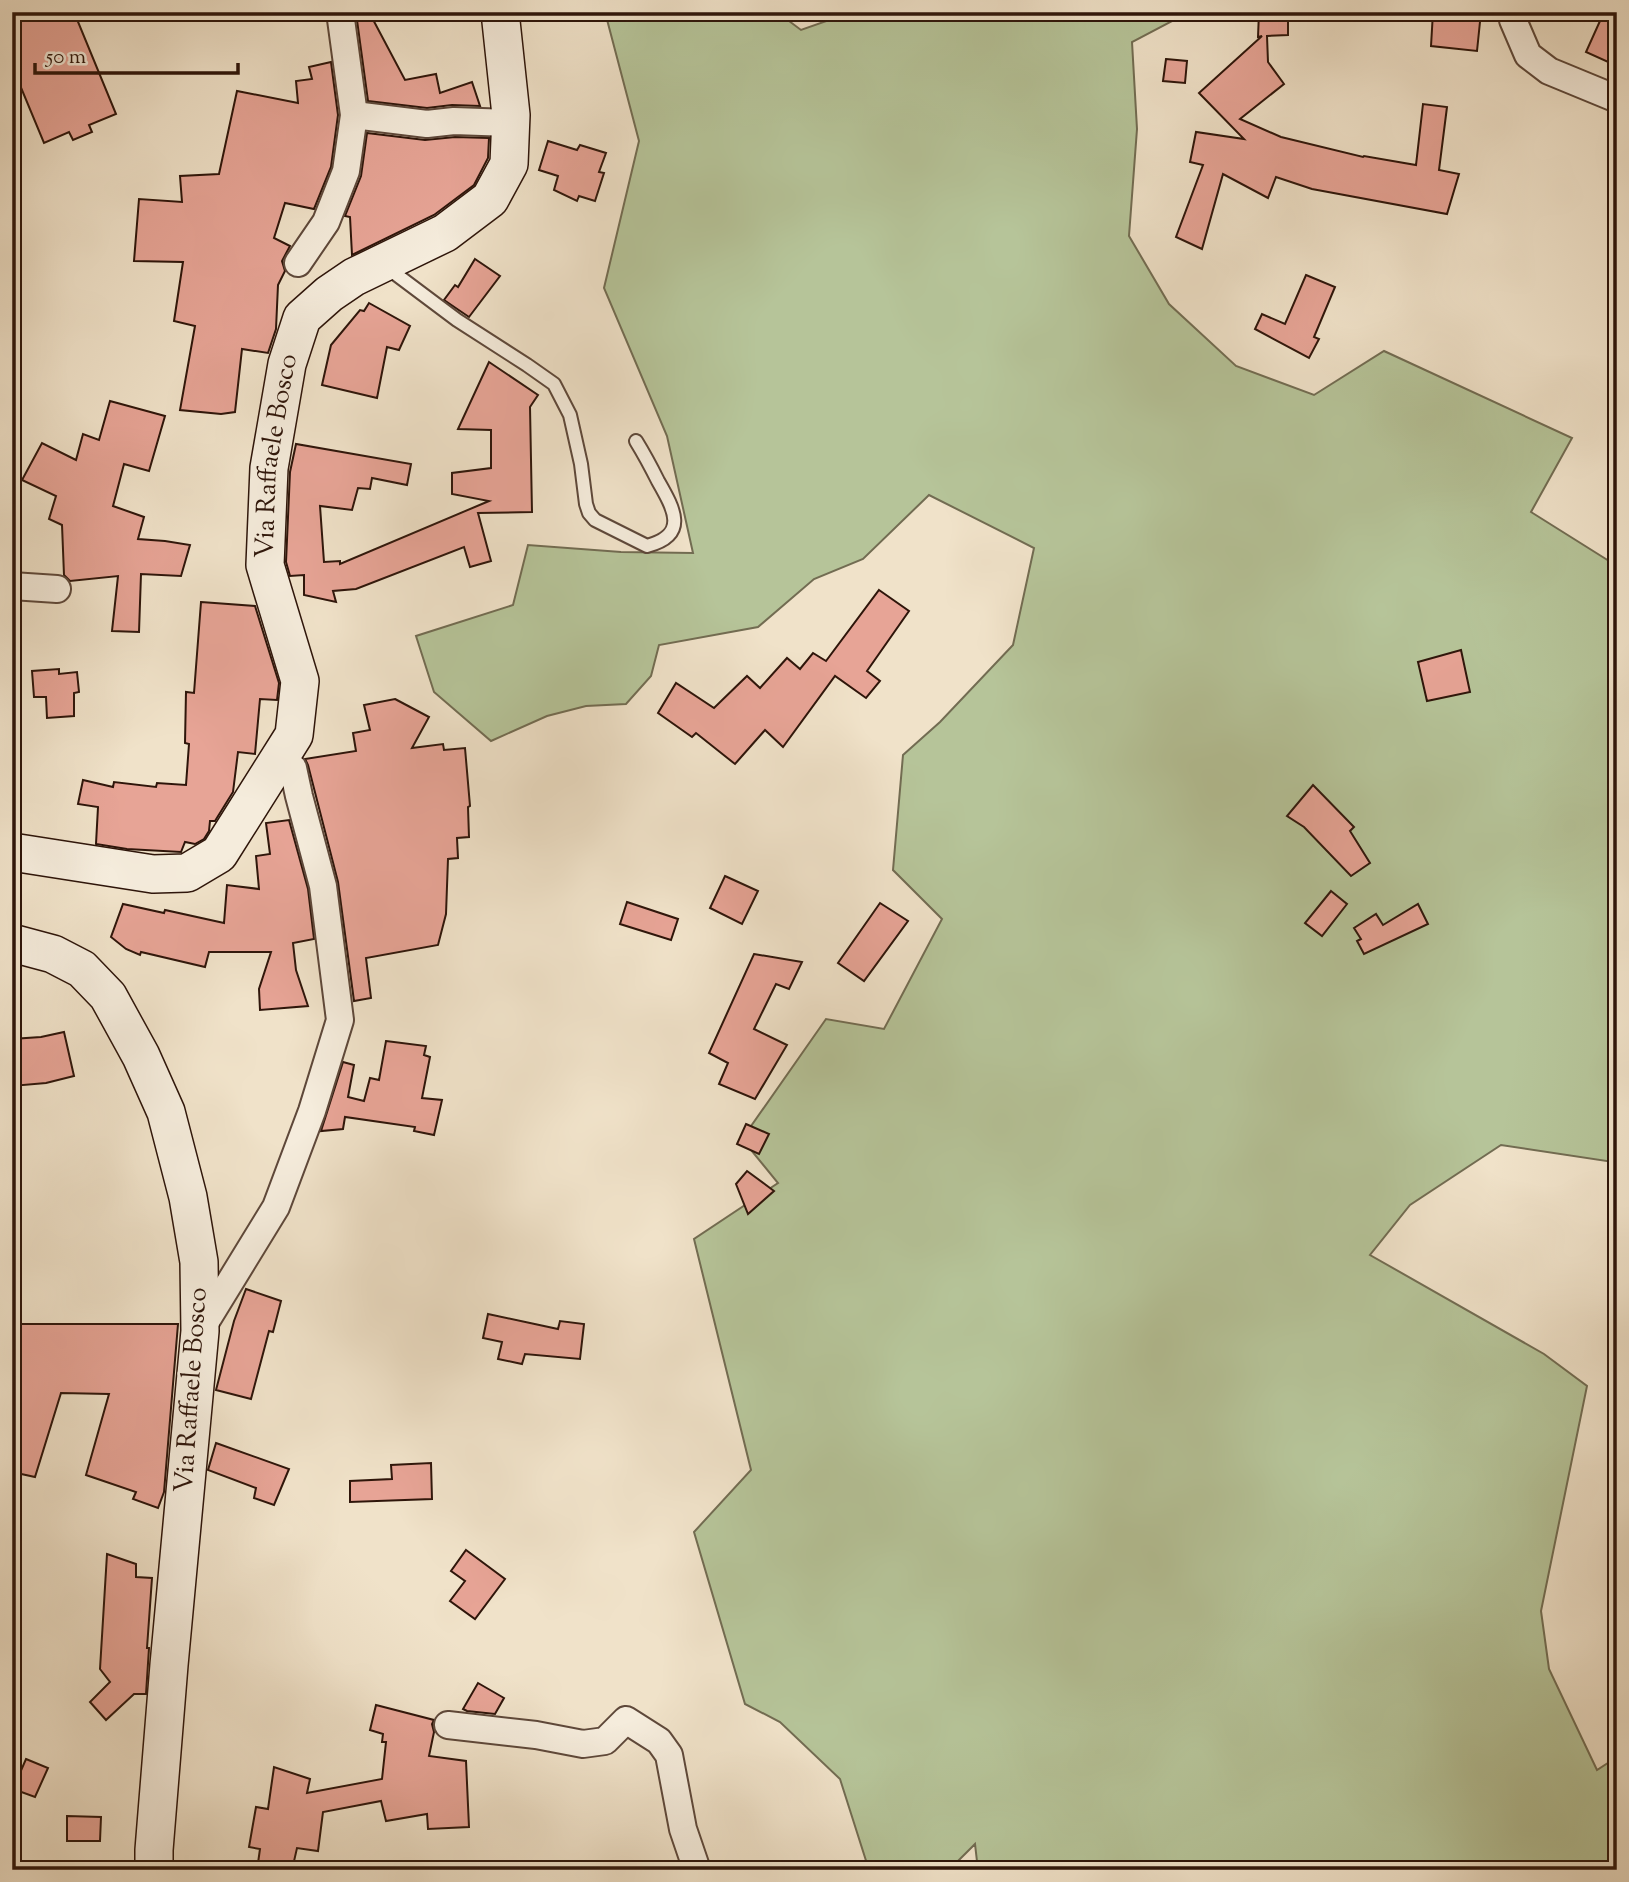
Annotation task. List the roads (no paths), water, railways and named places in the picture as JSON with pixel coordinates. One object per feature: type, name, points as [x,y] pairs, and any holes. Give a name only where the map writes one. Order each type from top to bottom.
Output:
[{"type":"street","points":[[298,264],[326,222],[346,171],[354,115],[340,12]]},
{"type":"street","name":"Via Raffaele Bosco","points":[[12,852],[153,874],[187,873],[219,854],[294,735],[300,681],[265,565],[269,468],[287,364],[302,318],[329,294],[354,277],[445,233],[490,199],[509,164],[510,123],[500,12]]},
{"type":"street","points":[[1513,12],[1513,20],[1528,55],[1549,71],[1617,99]]},
{"type":"street","points":[[354,115],[428,124],[454,121],[510,123]]},
{"type":"street","points":[[12,586],[57,589]]},
{"type":"street","points":[[200,1331],[276,1207],[307,1123],[340,1020],[323,886],[293,768]]},
{"type":"street","name":"Via Raffaele Bosco","points":[[12,943],[53,954],[82,969],[108,996],[141,1056],[166,1112],[188,1197],[199,1262],[200,1331],[169,1665],[154,1870]]},
{"type":"street","points":[[448,1725],[536,1735],[583,1744],[605,1741],[626,1720],[659,1741],[669,1755],[683,1829],[697,1870]]},
{"type":"lane","points":[[383,264],[457,320],[554,384],[570,415],[589,513],[595,520],[647,546],[661,542],[668,536],[676,519],[669,500],[636,441]]}]
